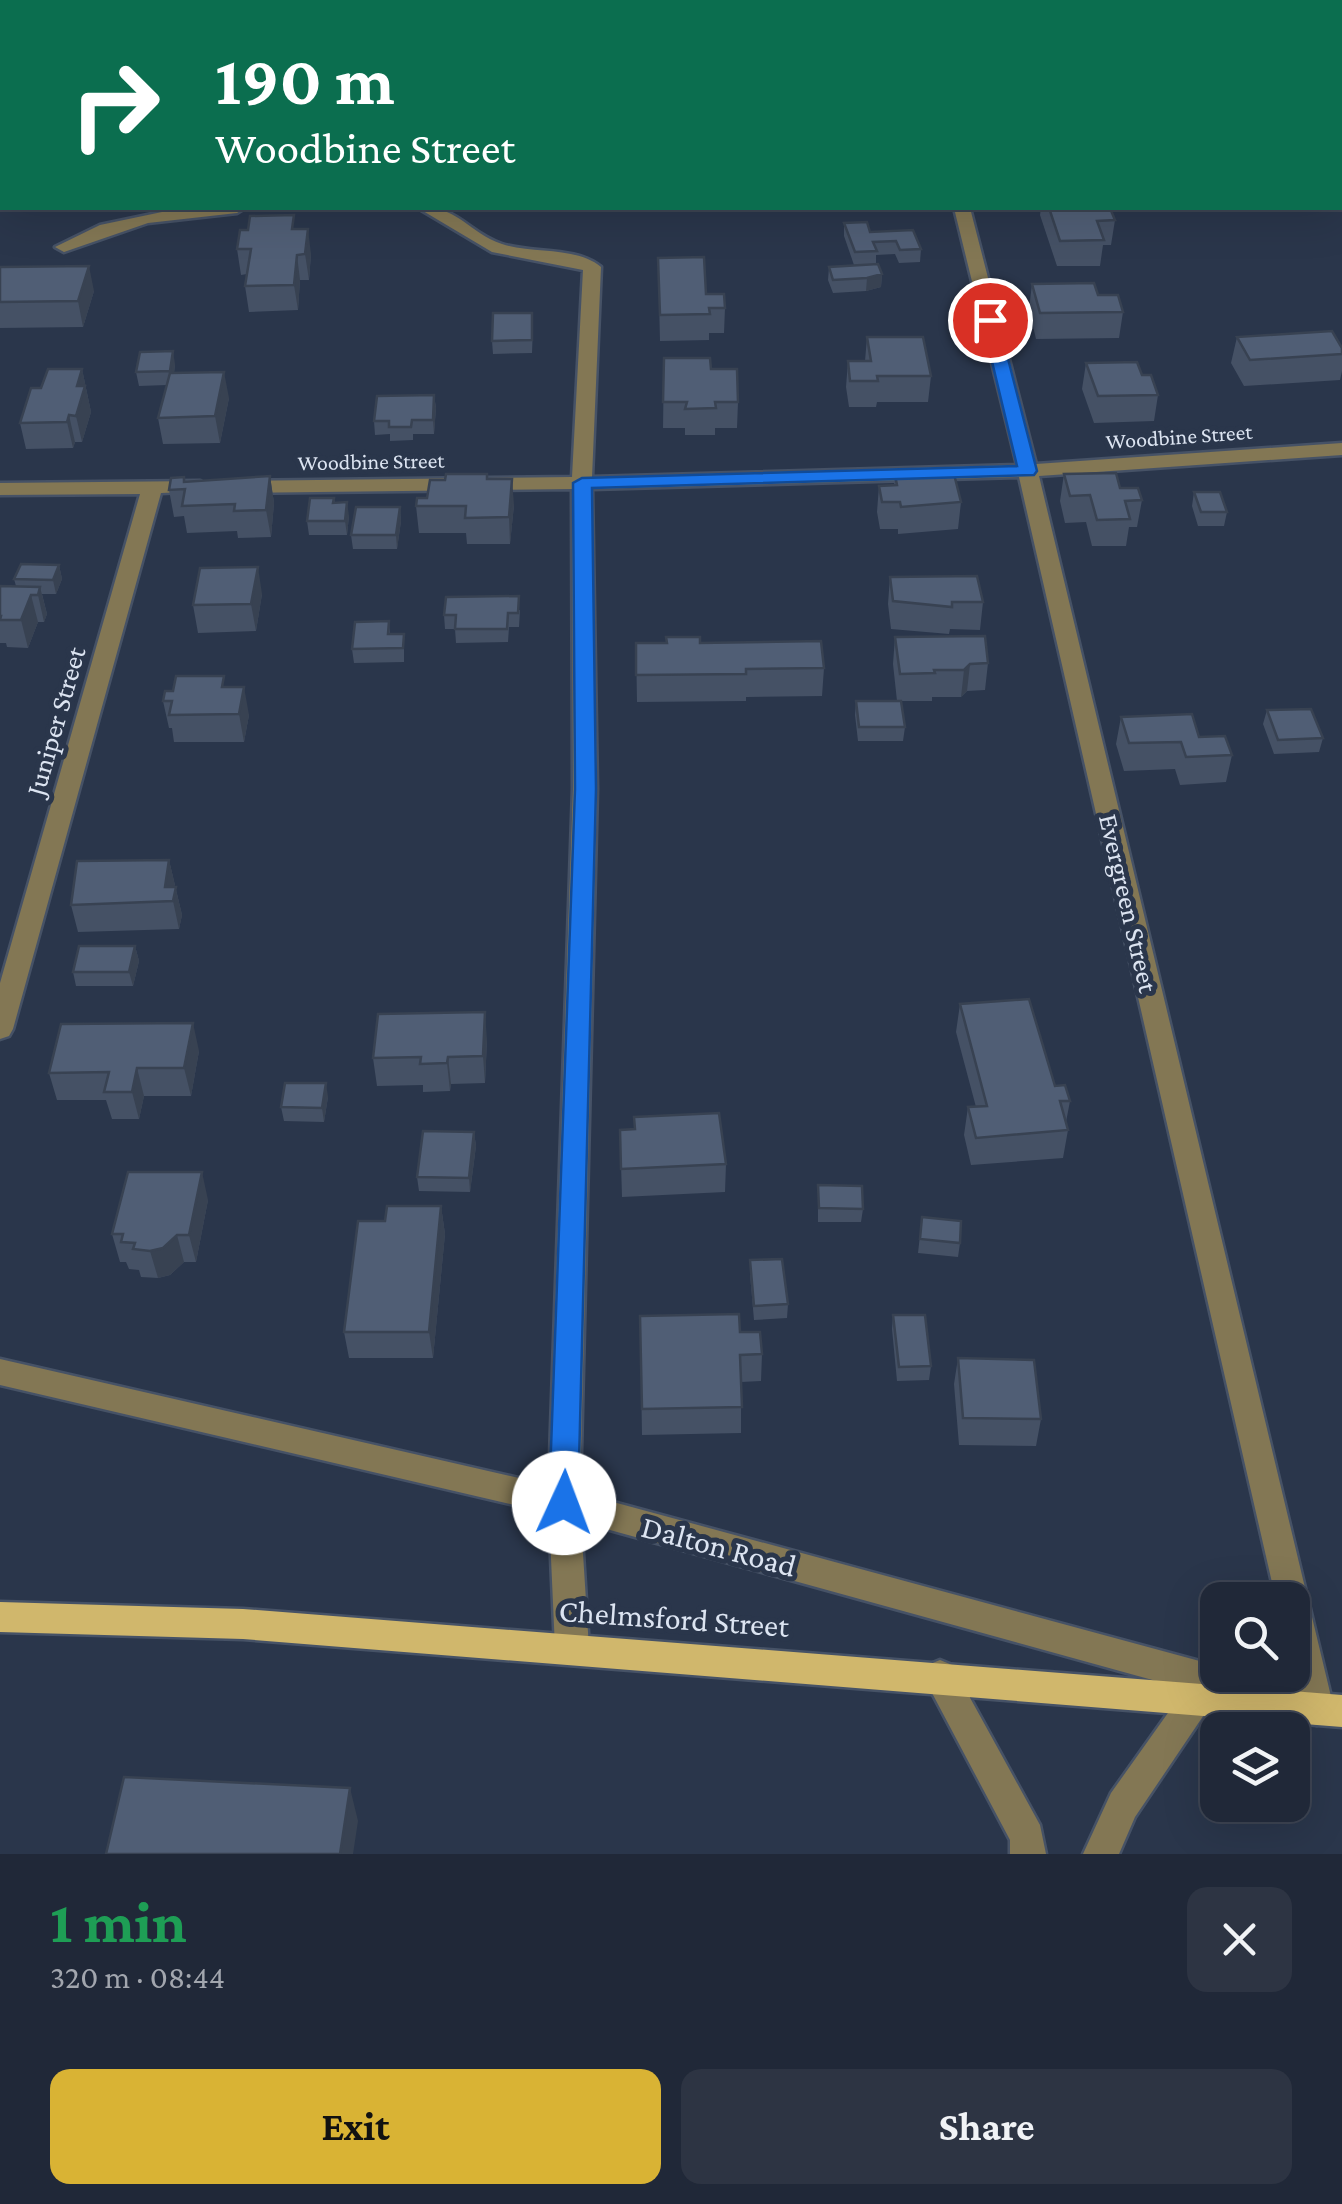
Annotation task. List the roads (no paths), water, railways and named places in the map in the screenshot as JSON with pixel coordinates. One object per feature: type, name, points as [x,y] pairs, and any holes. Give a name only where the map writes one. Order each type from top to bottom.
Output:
[{"type":"main road","name":"Chelmsford Street","points":[[0,1617],[243,1624],[940,1676],[1330,1710]]},
{"type":"street","points":[[64,248],[112,225],[138,218],[217,210]]},
{"type":"street","points":[[431,210],[457,220],[482,242],[532,255],[573,259],[592,267],[582,483],[586,789],[564,1503],[572,1648]]},
{"type":"street","name":"Evergreen Street","points":[[963,210],[1028,471],[1288,1582]]},
{"type":"street","name":"Woodbine Street","points":[[0,489],[582,483],[1028,471],[1342,449]]},
{"type":"street","name":"Juniper Street","points":[[0,1029],[152,488]]},
{"type":"street","name":"Dalton Road","points":[[0,1372],[564,1503],[1330,1710]]},
{"type":"street","name":"Evergreen Street","points":[[1310,1653],[1330,1710]]},
{"type":"street","points":[[940,1676],[1028,1837],[1028,1854]]},
{"type":"street","points":[[1101,1854],[1124,1805],[1199,1697]]}]
